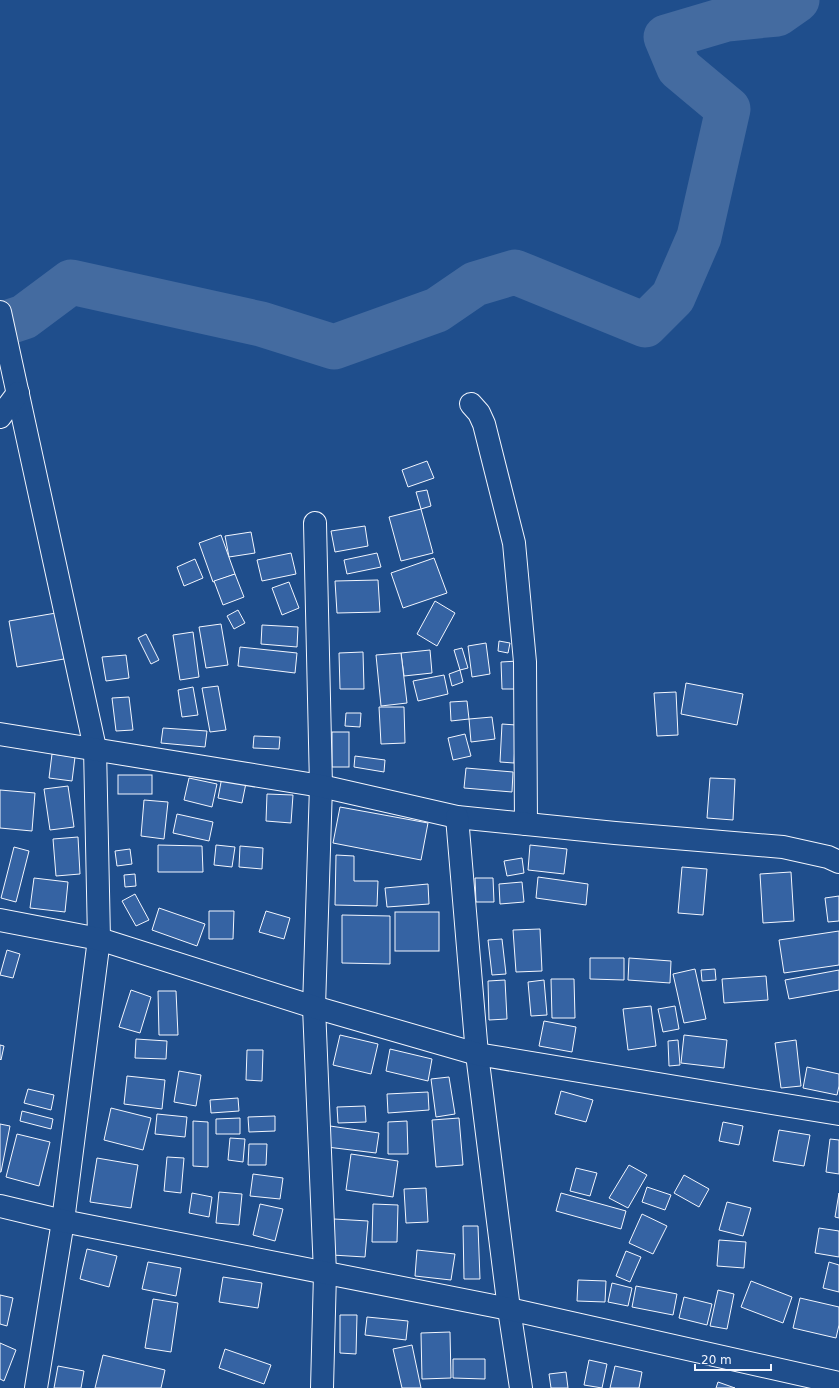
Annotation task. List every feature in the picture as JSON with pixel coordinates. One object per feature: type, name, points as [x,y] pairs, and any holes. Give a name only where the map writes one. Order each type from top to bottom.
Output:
[{"type":"street","points":[[0,312],[95,748],[99,939],[63,1221],[36,1388]]},
{"type":"street","points":[[0,417],[17,388]]},
{"type":"street","points":[[471,404],[479,414],[484,424],[514,543],[525,662],[526,824]]},
{"type":"street","points":[[314,523],[321,786],[314,1007],[325,1273],[322,1388]]},
{"type":"street","points":[[0,734],[95,748],[321,786],[457,816],[615,833],[783,847],[828,857],[839,862]]},
{"type":"street","points":[[457,816],[477,1054],[509,1310],[521,1388]]},
{"type":"street","points":[[0,920],[99,939],[314,1007],[477,1054],[839,1114]]},
{"type":"street","points":[[0,1206],[63,1221],[509,1310],[839,1383]]},
{"type":"building","points":[[427,461],[434,478],[408,487],[402,470]]},
{"type":"building","points":[[427,490],[431,506],[421,509],[416,492]]},
{"type":"building","points":[[421,509],[433,553],[401,561],[389,517]]},
{"type":"building","points":[[365,526],[368,546],[335,552],[331,531]]},
{"type":"building","points":[[251,532],[255,553],[229,557],[225,536]]},
{"type":"building","points":[[221,535],[235,574],[213,582],[199,543]]},
{"type":"building","points":[[291,553],[296,574],[262,581],[257,560]]},
{"type":"building","points":[[377,553],[381,567],[347,574],[344,560]]},
{"type":"building","points":[[434,558],[447,593],[403,608],[391,573]]},
{"type":"building","points":[[195,559],[203,578],[184,586],[177,567]]},
{"type":"building","points":[[235,574],[244,597],[223,605],[214,581]]},
{"type":"building","points":[[378,580],[380,612],[337,613],[335,581]]},
{"type":"building","points":[[289,582],[299,608],[282,615],[272,588]]},
{"type":"building","points":[[435,601],[455,613],[437,646],[417,634]]},
{"type":"building","points":[[238,610],[245,623],[234,629],[227,616]]},
{"type":"building","points":[[56,613],[64,659],[17,667],[9,621]]},
{"type":"building","points":[[221,624],[228,665],[206,668],[199,627]]},
{"type":"building","points":[[262,625],[298,627],[297,647],[261,644]]},
{"type":"building","points":[[193,632],[199,677],[180,680],[173,635]]},
{"type":"building","points":[[146,634],[159,660],[151,664],[138,638]]},
{"type":"building","points":[[499,641],[510,643],[508,653],[498,651]]},
{"type":"building","points":[[486,643],[490,674],[472,677],[468,646]]},
{"type":"building","points":[[240,647],[297,653],[295,673],[238,666]]},
{"type":"building","points":[[462,648],[468,668],[460,670],[454,650]]},
{"type":"building","points":[[430,650],[432,673],[404,676],[401,653]]},
{"type":"building","points":[[363,652],[364,689],[340,689],[339,653]]},
{"type":"building","points":[[401,653],[407,703],[381,706],[376,655]]},
{"type":"building","points":[[126,655],[129,678],[106,681],[102,657]]},
{"type":"building","points":[[518,661],[519,689],[502,689],[501,662]]},
{"type":"building","points":[[460,670],[463,682],[452,686],[449,674]]},
{"type":"building","points":[[444,675],[448,694],[418,701],[413,681]]},
{"type":"building","points":[[686,683],[743,694],[737,725],[681,714]]},
{"type":"building","points":[[218,686],[226,730],[210,732],[202,688]]},
{"type":"building","points":[[193,687],[198,715],[182,717],[178,690]]},
{"type":"building","points":[[676,692],[678,735],[657,736],[654,693]]},
{"type":"building","points":[[129,697],[133,730],[116,731],[112,698]]},
{"type":"building","points":[[467,701],[469,719],[451,721],[450,702]]},
{"type":"building","points":[[379,707],[404,707],[405,743],[381,744]]},
{"type":"building","points":[[346,713],[361,713],[360,727],[345,726]]},
{"type":"building","points":[[492,717],[495,739],[471,742],[469,719]]},
{"type":"building","points":[[502,724],[516,725],[514,763],[500,762]]},
{"type":"building","points":[[163,728],[207,731],[205,747],[161,743]]},
{"type":"building","points":[[332,732],[349,732],[349,767],[332,767]]},
{"type":"building","points":[[465,734],[471,756],[453,760],[448,738]]},
{"type":"building","points":[[254,736],[280,737],[279,749],[253,748]]},
{"type":"building","points":[[52,754],[75,757],[72,781],[49,778]]},
{"type":"building","points":[[355,756],[385,760],[384,772],[354,767]]},
{"type":"building","points":[[466,768],[513,772],[512,792],[464,788]]},
{"type":"building","points":[[118,775],[152,775],[152,794],[118,794]]},
{"type":"building","points":[[222,777],[246,783],[242,803],[218,798]]},
{"type":"building","points":[[189,778],[217,784],[212,807],[184,800]]},
{"type":"building","points":[[710,778],[735,779],[733,820],[707,818]]},
{"type":"building","points":[[68,786],[74,827],[50,830],[44,789]]},
{"type":"building","points":[[0,790],[35,793],[32,831],[0,828]]},
{"type":"building","points":[[267,794],[293,795],[291,823],[266,821]]},
{"type":"building","points":[[144,800],[168,802],[164,839],[141,836]]},
{"type":"building","points":[[340,807],[428,823],[421,860],[333,843]]},
{"type":"building","points":[[177,814],[213,822],[209,841],[173,833]]},
{"type":"building","points":[[78,837],[80,874],[56,876],[53,839]]},
{"type":"building","points":[[158,845],[202,846],[203,872],[158,872]]},
{"type":"building","points":[[216,845],[235,847],[232,867],[214,865]]},
{"type":"building","points":[[530,845],[567,849],[564,874],[528,870]]},
{"type":"building","points":[[240,846],[263,848],[262,869],[239,867]]},
{"type":"building","points":[[14,847],[29,851],[16,902],[1,898]]},
{"type":"building","points":[[130,849],[132,864],[117,866],[115,851]]},
{"type":"building","points":[[336,855],[354,856],[354,881],[378,881],[377,906],[335,905]]},
{"type":"building","points":[[522,858],[524,873],[507,876],[504,861]]},
{"type":"building","points":[[682,867],[707,869],[703,915],[678,913]]},
{"type":"building","points":[[791,872],[794,921],[763,923],[760,874]]},
{"type":"building","points":[[135,874],[136,886],[125,887],[124,875]]},
{"type":"building","points":[[538,877],[588,884],[586,905],[536,898]]},
{"type":"building","points":[[34,878],[68,882],[65,912],[30,908]]},
{"type":"building","points":[[475,878],[493,878],[494,902],[476,902]]},
{"type":"building","points":[[522,882],[524,902],[500,904],[499,884]]},
{"type":"building","points":[[428,884],[429,904],[387,907],[385,888]]},
{"type":"building","points":[[135,894],[149,920],[136,926],[122,901]]},
{"type":"building","points":[[839,896],[839,921],[828,922],[825,898]]},
{"type":"building","points":[[159,908],[205,924],[197,946],[152,930]]},
{"type":"building","points":[[209,911],[234,911],[233,939],[209,939]]},
{"type":"building","points":[[266,911],[290,918],[284,939],[259,932]]},
{"type":"building","points":[[395,912],[439,912],[439,951],[395,951]]},
{"type":"building","points":[[342,915],[390,916],[390,964],[342,963]]},
{"type":"building","points":[[540,929],[542,971],[516,972],[513,930]]},
{"type":"building","points":[[839,931],[839,965],[784,973],[779,940]]},
{"type":"building","points":[[502,939],[506,974],[492,975],[488,940]]},
{"type":"building","points":[[7,950],[20,954],[13,978],[0,975]]},
{"type":"building","points":[[590,958],[624,958],[624,980],[590,979]]},
{"type":"building","points":[[629,958],[671,961],[670,983],[628,980]]},
{"type":"building","points":[[695,969],[706,1019],[684,1023],[673,974]]},
{"type":"building","points":[[715,969],[716,980],[702,981],[701,970]]},
{"type":"building","points":[[839,970],[839,990],[789,999],[785,980]]},
{"type":"building","points":[[766,976],[768,1000],[724,1003],[722,979]]},
{"type":"building","points":[[551,979],[574,979],[575,1018],[552,1018]]},
{"type":"building","points":[[505,980],[507,1019],[489,1020],[488,981]]},
{"type":"building","points":[[544,980],[547,1015],[531,1016],[528,982]]},
{"type":"building","points":[[131,990],[151,997],[140,1033],[119,1027]]},
{"type":"building","points":[[158,991],[176,991],[178,1035],[159,1035]]},
{"type":"building","points":[[651,1006],[656,1046],[628,1050],[623,1009]]},
{"type":"building","points":[[675,1006],[679,1029],[663,1032],[658,1009]]},
{"type":"building","points":[[544,1021],[576,1027],[572,1052],[539,1046]]},
{"type":"building","points":[[340,1035],[378,1044],[371,1074],[333,1065]]},
{"type":"building","points":[[684,1035],[727,1040],[724,1068],[681,1063]]},
{"type":"building","points":[[136,1039],[167,1041],[166,1059],[135,1058]]},
{"type":"building","points":[[678,1040],[680,1065],[669,1066],[668,1041]]},
{"type":"building","points":[[796,1040],[801,1086],[781,1088],[775,1043]]},
{"type":"building","points":[[0,1045],[4,1046],[1,1060],[0,1059]]},
{"type":"building","points":[[390,1049],[432,1059],[428,1081],[386,1071]]},
{"type":"building","points":[[247,1050],[263,1050],[262,1081],[246,1080]]},
{"type":"building","points":[[807,1067],[839,1074],[837,1095],[803,1088]]},
{"type":"building","points":[[179,1071],[201,1075],[196,1106],[174,1102]]},
{"type":"building","points":[[127,1076],[165,1080],[162,1109],[124,1104]]},
{"type":"building","points":[[449,1077],[455,1114],[436,1117],[431,1079]]},
{"type":"building","points":[[28,1089],[54,1095],[51,1110],[24,1103]]},
{"type":"building","points":[[561,1091],[593,1100],[586,1122],[555,1114]]},
{"type":"building","points":[[428,1092],[429,1110],[388,1113],[387,1094]]},
{"type":"building","points":[[238,1098],[239,1111],[211,1113],[210,1100]]},
{"type":"building","points":[[365,1106],[366,1122],[338,1123],[337,1107]]},
{"type":"building","points":[[111,1108],[151,1118],[143,1150],[104,1140]]},
{"type":"building","points":[[22,1111],[53,1119],[51,1129],[20,1121]]},
{"type":"building","points":[[157,1114],[187,1117],[185,1137],[155,1134]]},
{"type":"building","points":[[275,1116],[275,1131],[249,1132],[248,1117]]},
{"type":"building","points":[[240,1118],[240,1134],[216,1134],[216,1119]]},
{"type":"building","points":[[459,1118],[463,1165],[436,1167],[432,1120]]},
{"type":"building","points":[[193,1121],[208,1122],[208,1167],[193,1166]]},
{"type":"building","points":[[407,1121],[408,1154],[388,1154],[388,1122]]},
{"type":"building","points":[[723,1122],[743,1126],[739,1145],[719,1141]]},
{"type":"building","points":[[0,1124],[10,1126],[1,1172],[0,1172]]},
{"type":"building","points":[[330,1126],[379,1133],[376,1153],[327,1147]]},
{"type":"building","points":[[779,1130],[810,1135],[804,1166],[773,1161]]},
{"type":"building","points":[[17,1134],[50,1142],[39,1186],[6,1177]]},
{"type":"building","points":[[230,1138],[245,1139],[243,1162],[228,1160]]},
{"type":"building","points":[[830,1139],[839,1140],[839,1174],[826,1172]]},
{"type":"building","points":[[249,1144],[267,1144],[266,1165],[248,1165]]},
{"type":"building","points":[[351,1154],[398,1161],[393,1197],[346,1190]]},
{"type":"building","points":[[167,1157],[184,1158],[181,1193],[164,1191]]},
{"type":"building","points":[[97,1158],[138,1165],[131,1208],[90,1202]]},
{"type":"building","points":[[629,1165],[647,1175],[628,1208],[609,1198]]},
{"type":"building","points":[[576,1168],[597,1173],[590,1196],[570,1191]]},
{"type":"building","points":[[253,1174],[283,1178],[280,1199],[250,1196]]},
{"type":"building","points":[[684,1175],[709,1189],[699,1207],[674,1193]]},
{"type":"building","points":[[647,1187],[671,1195],[665,1210],[642,1202]]},
{"type":"building","points":[[426,1188],[428,1222],[406,1223],[404,1189]]},
{"type":"building","points":[[219,1192],[242,1194],[239,1225],[216,1223]]},
{"type":"building","points":[[192,1193],[212,1197],[209,1217],[189,1213]]},
{"type":"building","points":[[561,1193],[626,1211],[621,1229],[556,1211]]},
{"type":"building","points":[[839,1193],[839,1218],[835,1217]]},
{"type":"building","points":[[727,1202],[751,1208],[743,1236],[719,1230]]},
{"type":"building","points":[[260,1204],[283,1209],[275,1241],[253,1235]]},
{"type":"building","points":[[373,1204],[398,1205],[397,1242],[372,1242]]},
{"type":"building","points":[[642,1214],[667,1226],[653,1254],[629,1243]]},
{"type":"building","points":[[334,1219],[368,1221],[365,1257],[332,1255]]},
{"type":"building","points":[[463,1226],[478,1226],[480,1279],[464,1279]]},
{"type":"building","points":[[819,1228],[839,1231],[839,1257],[815,1253]]},
{"type":"building","points":[[719,1240],[746,1242],[744,1268],[717,1266]]},
{"type":"building","points":[[87,1249],[117,1256],[109,1287],[80,1279]]},
{"type":"building","points":[[417,1250],[455,1254],[451,1280],[415,1276]]},
{"type":"building","points":[[626,1251],[641,1257],[630,1282],[616,1276]]},
{"type":"building","points":[[148,1262],[181,1268],[176,1296],[142,1289]]},
{"type":"building","points":[[829,1262],[839,1265],[839,1292],[823,1288]]},
{"type":"building","points":[[223,1277],[262,1283],[258,1308],[219,1302]]},
{"type":"building","points":[[578,1280],[606,1281],[605,1302],[577,1301]]},
{"type":"building","points":[[751,1281],[792,1297],[783,1323],[741,1307]]},
{"type":"building","points":[[612,1283],[632,1288],[628,1306],[608,1302]]},
{"type":"building","points":[[636,1286],[677,1294],[673,1315],[632,1307]]},
{"type":"building","points":[[718,1290],[734,1294],[727,1329],[710,1326]]},
{"type":"building","points":[[0,1295],[13,1298],[7,1326],[0,1324]]},
{"type":"building","points":[[684,1297],[712,1304],[707,1325],[679,1318]]},
{"type":"building","points":[[800,1298],[839,1307],[839,1325],[836,1338],[793,1328]]},
{"type":"building","points":[[153,1299],[178,1303],[171,1352],[145,1348]]},
{"type":"building","points":[[340,1315],[357,1315],[356,1354],[340,1353]]},
{"type":"building","points":[[367,1317],[408,1321],[406,1340],[365,1335]]},
{"type":"building","points":[[450,1332],[451,1378],[422,1379],[421,1333]]},
{"type":"building","points":[[0,1343],[16,1350],[4,1381],[0,1379]]},
{"type":"building","points":[[412,1345],[421,1388],[402,1388],[393,1349]]},
{"type":"building","points":[[225,1349],[271,1365],[264,1384],[219,1368]]},
{"type":"building","points":[[103,1355],[165,1370],[161,1388],[95,1388]]},
{"type":"building","points":[[453,1359],[485,1359],[485,1379],[453,1378]]},
{"type":"building","points":[[589,1360],[607,1364],[602,1388],[584,1385]]},
{"type":"building","points":[[58,1366],[84,1371],[81,1388],[54,1388]]},
{"type":"building","points":[[615,1366],[642,1372],[639,1388],[610,1388]]},
{"type":"building","points":[[566,1372],[568,1388],[551,1388],[549,1374]]},
{"type":"building","points":[[718,1382],[735,1388],[716,1388]]},
{"type":"waterway","points":[[0,325],[24,317],[71,282],[261,324],[334,347],[437,310],[475,284],[515,272],[645,325],[673,297],[699,237],[728,109],[679,68],[666,37],[727,19],[777,14],[797,0]]}]
